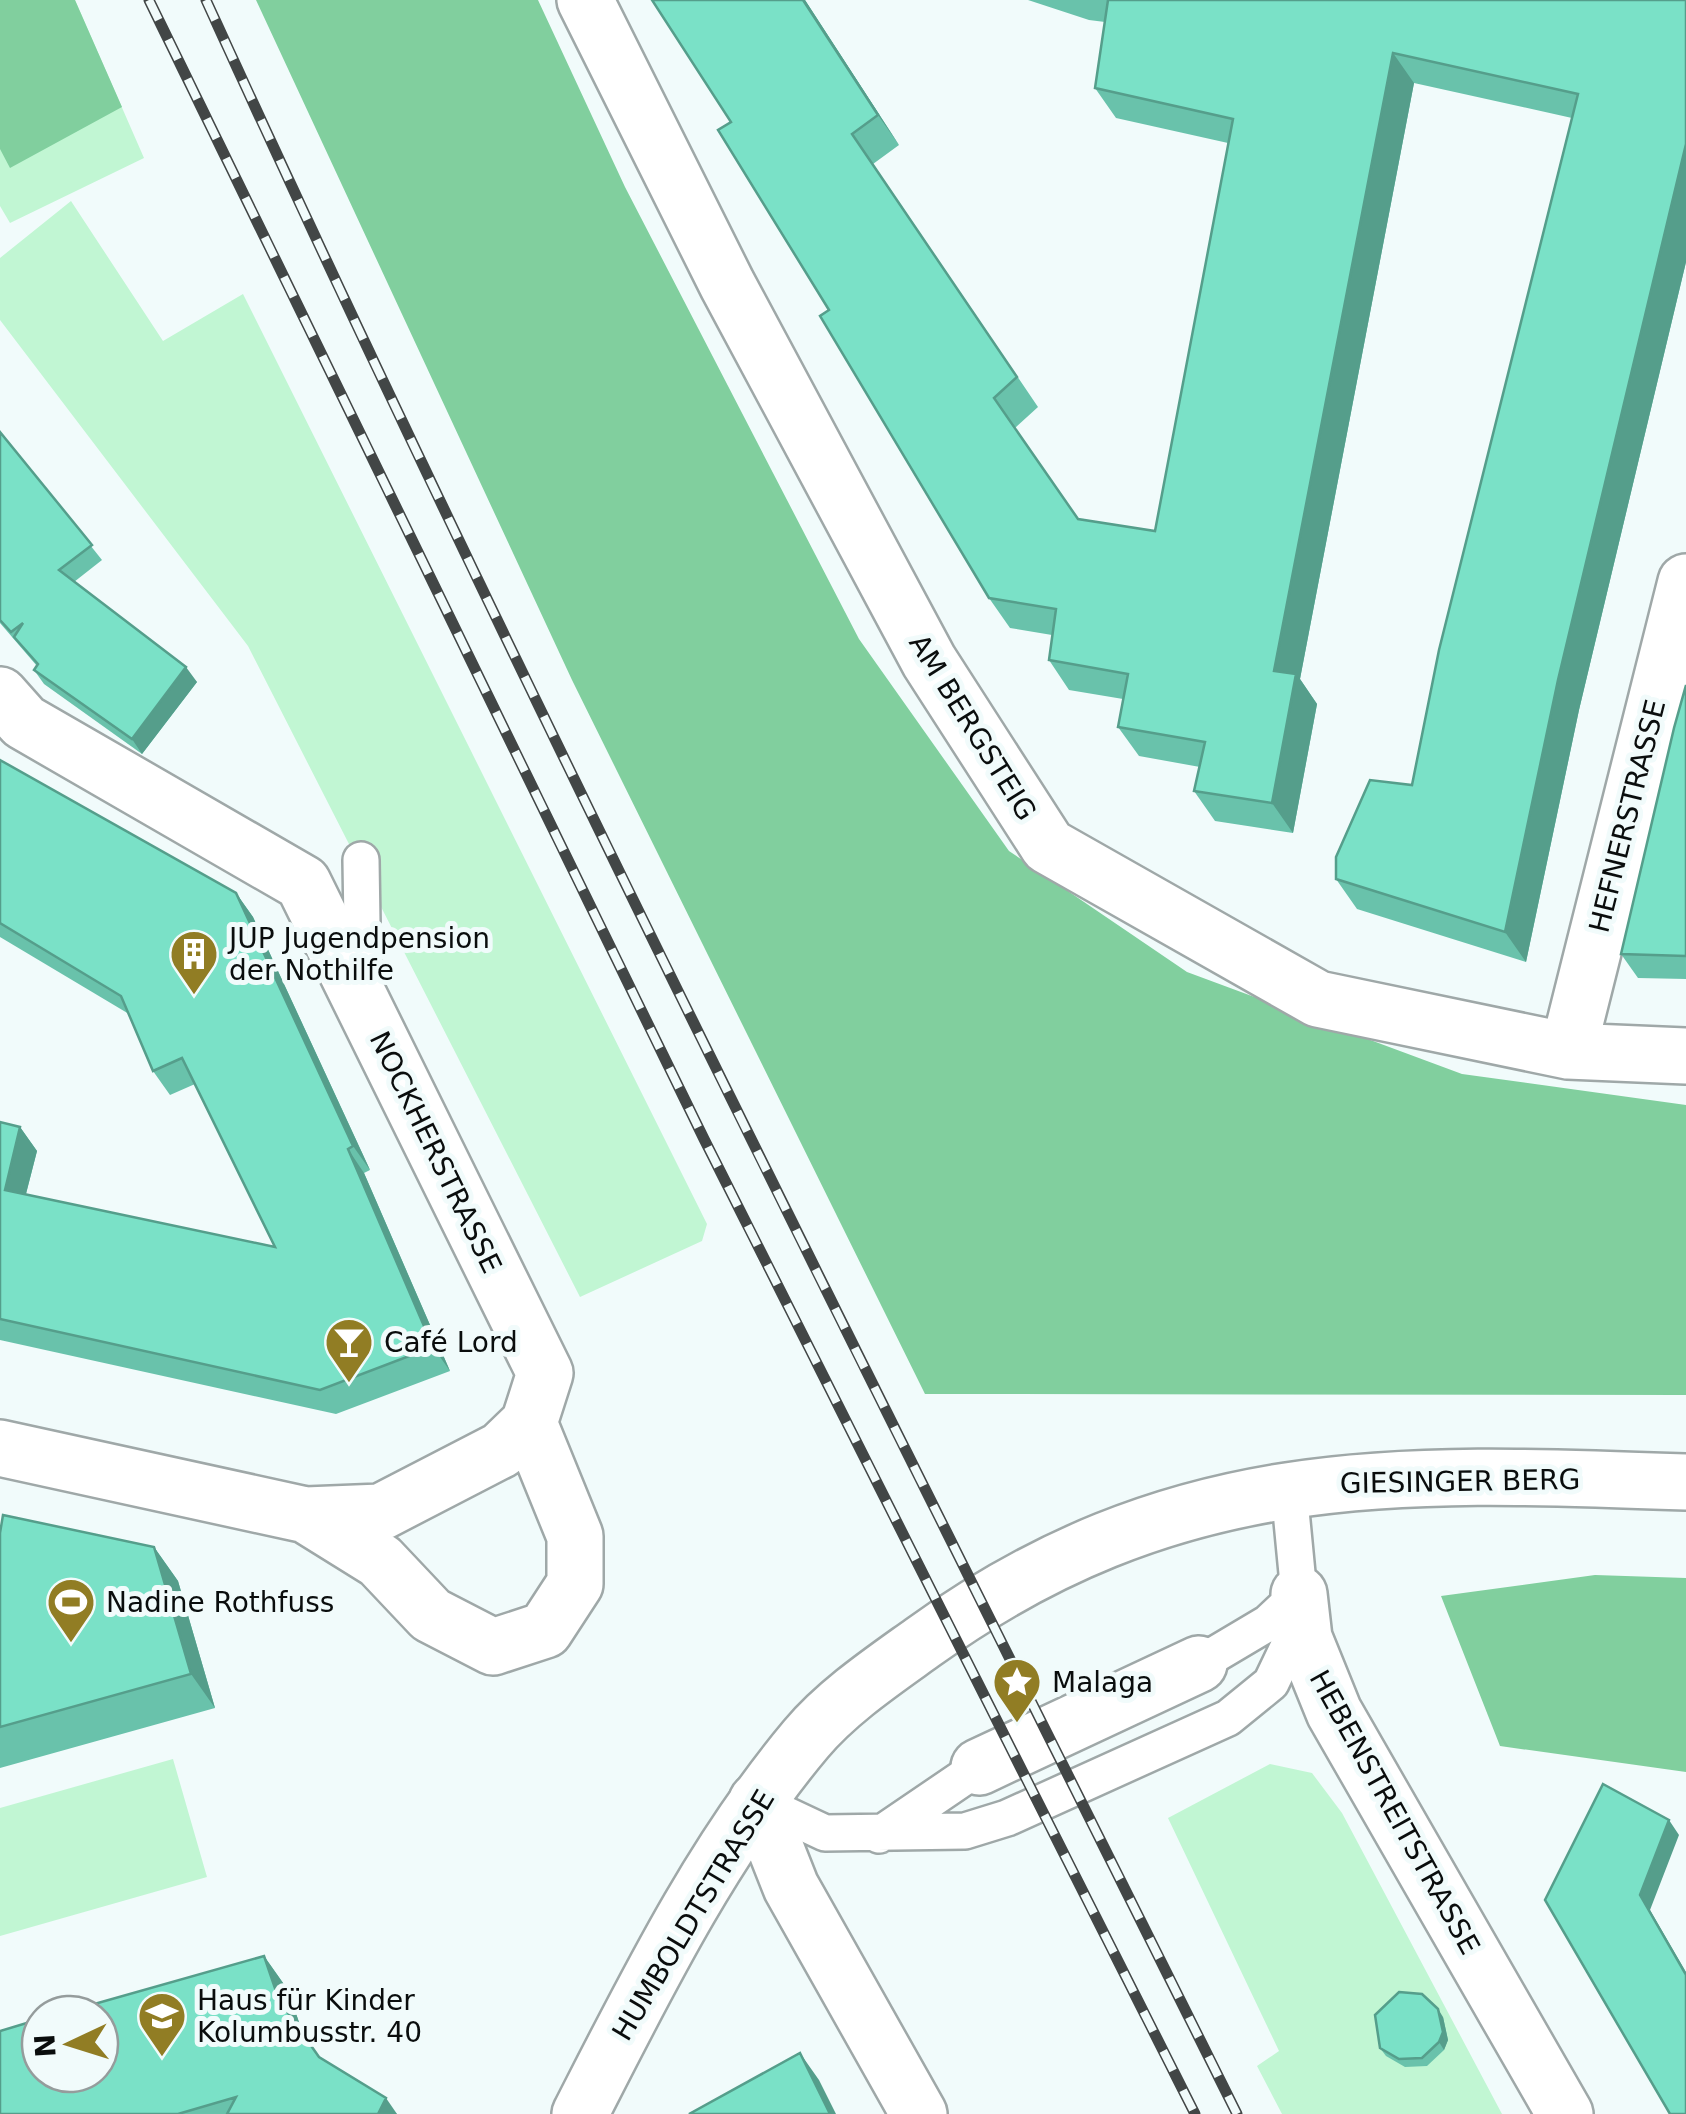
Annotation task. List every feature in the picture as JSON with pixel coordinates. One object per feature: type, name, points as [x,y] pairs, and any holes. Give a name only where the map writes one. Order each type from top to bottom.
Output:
[{"type":"street","name":"AM BERGSTEIG","points":[[585,0],[727,284],[928,661],[1048,846],[1318,999],[1568,1051],[1686,1056]]},
{"type":"street","name":"HEFNERSTRASSE","points":[[1568,1051],[1686,582]]},
{"type":"street","name":"NOCKHERSTRASSE","points":[[0,695],[24,722],[304,883],[544,1373],[528,1423]]},
{"type":"street","points":[[0,1448],[306,1516],[381,1512],[502,1450],[528,1423],[575,1536],[576,1584],[545,1630],[492,1646],[431,1616],[380,1562],[306,1516]]},
{"type":"street","name":"GIESINGER BERG","points":[[961,1614],[1076,1550],[1209,1504],[1359,1479],[1494,1475],[1686,1482]]},
{"type":"street","name":"HEBENSTREITSTRASSE","points":[[1298,1594],[1304,1638],[1334,1712],[1566,2114]]},
{"type":"street","name":"HUMBOLDTSTRASSE","points":[[580,2114],[681,1924],[758,1801],[809,1736],[887,1668],[961,1614]]},
{"type":"street","points":[[979,1767],[1199,1664]]},
{"type":"street","points":[[758,1801],[792,1886],[920,2114]]},
{"type":"lane","points":[[361,860],[364,1004]]},
{"type":"lane","name":"HEBENSTREITSTRASSE","points":[[1289,1490],[1298,1594]]},
{"type":"lane","points":[[1199,1664],[1268,1623],[1298,1594]]},
{"type":"lane","points":[[758,1801],[825,1833],[878,1836],[965,1831],[1007,1818],[1228,1718],[1271,1683],[1284,1663],[1298,1594]]},
{"type":"lane","points":[[878,1836],[979,1767]]},
{"type":"green space","points":[[0,0],[75,0],[144,158],[10,223],[0,206]]},
{"type":"green space","points":[[0,0],[75,0],[122,107],[10,168],[0,149]]},
{"type":"green space","points":[[256,0],[538,0],[625,187],[859,639],[1009,851],[1187,972],[1462,1074],[1686,1105],[1686,1395],[925,1394],[572,680]]},
{"type":"green space","points":[[71,201],[163,341],[243,294],[707,1224],[702,1241],[580,1297],[248,646],[0,320],[0,258]]},
{"type":"green space","points":[[1595,1575],[1686,1578],[1686,1772],[1500,1746],[1441,1596]]},
{"type":"green space","points":[[173,1759],[207,1877],[0,1936],[0,1808]]},
{"type":"green space","points":[[1270,1764],[1312,1773],[1342,1813],[1502,2114],[1282,2114],[1257,2066],[1279,2051],[1168,1818]]},
{"type":"building","points":[[652,0],[803,0],[878,115],[852,134],[1017,377],[994,398],[1078,519],[1155,531],[1233,119],[1095,88],[1108,0],[1686,0],[1686,144],[1558,680],[1505,932],[1336,879],[1336,857],[1370,780],[1412,785],[1439,650],[1578,94],[1393,53],[1274,671],[1296,674],[1272,803],[1194,791],[1205,742],[1118,727],[1128,674],[1049,660],[1056,609],[989,598],[820,316],[829,310],[718,130],[731,122]]},
{"type":"building","points":[[0,432],[92,545],[59,570],[186,667],[132,739],[34,670],[38,664],[14,637],[23,623],[11,632],[0,620]]},
{"type":"building","points":[[1686,685],[1686,956],[1621,954],[1674,728]]},
{"type":"building","points":[[0,760],[236,893],[353,1146],[348,1149],[433,1347],[320,1390],[0,1319],[0,1122],[20,1127],[5,1190],[275,1247],[182,1058],[153,1071],[121,996],[0,923]]},
{"type":"building","points":[[3,1515],[154,1547],[191,1674],[0,1727]]},
{"type":"building","points":[[1603,1784],[1669,1820],[1640,1895],[1686,1975],[1686,2114],[1670,2114],[1545,1900]]},
{"type":"building","points":[[264,1956],[279,2000],[319,2057],[386,2098],[378,2114],[227,2114],[236,2097],[178,2114],[0,2114],[0,2031],[20,2025],[20,2094],[120,2094],[120,1997]]},
{"type":"building","points":[[1399,1992],[1422,1994],[1438,2009],[1443,2032],[1439,2042],[1422,2058],[1399,2059],[1380,2048],[1375,2015]]},
{"type":"building","points":[[800,2053],[830,2114],[689,2114]]},
{"type":"railway","points":[[149,0],[704,1139],[1195,2114]]},
{"type":"railway","points":[[206,0],[583,797],[1237,2114]]},
{"type":"place","name":"JUP Jugendpension der Nothilfe","points":[[194,996]]},
{"type":"place","name":"Café Lord","points":[[349,1384]]},
{"type":"place","name":"Nadine Rothfuss","points":[[71,1644]]},
{"type":"place","name":"Malaga","points":[[1017,1724]]},
{"type":"place","name":"Haus für Kinder Kolumbusstr. 40","points":[[162,2058]]}]
